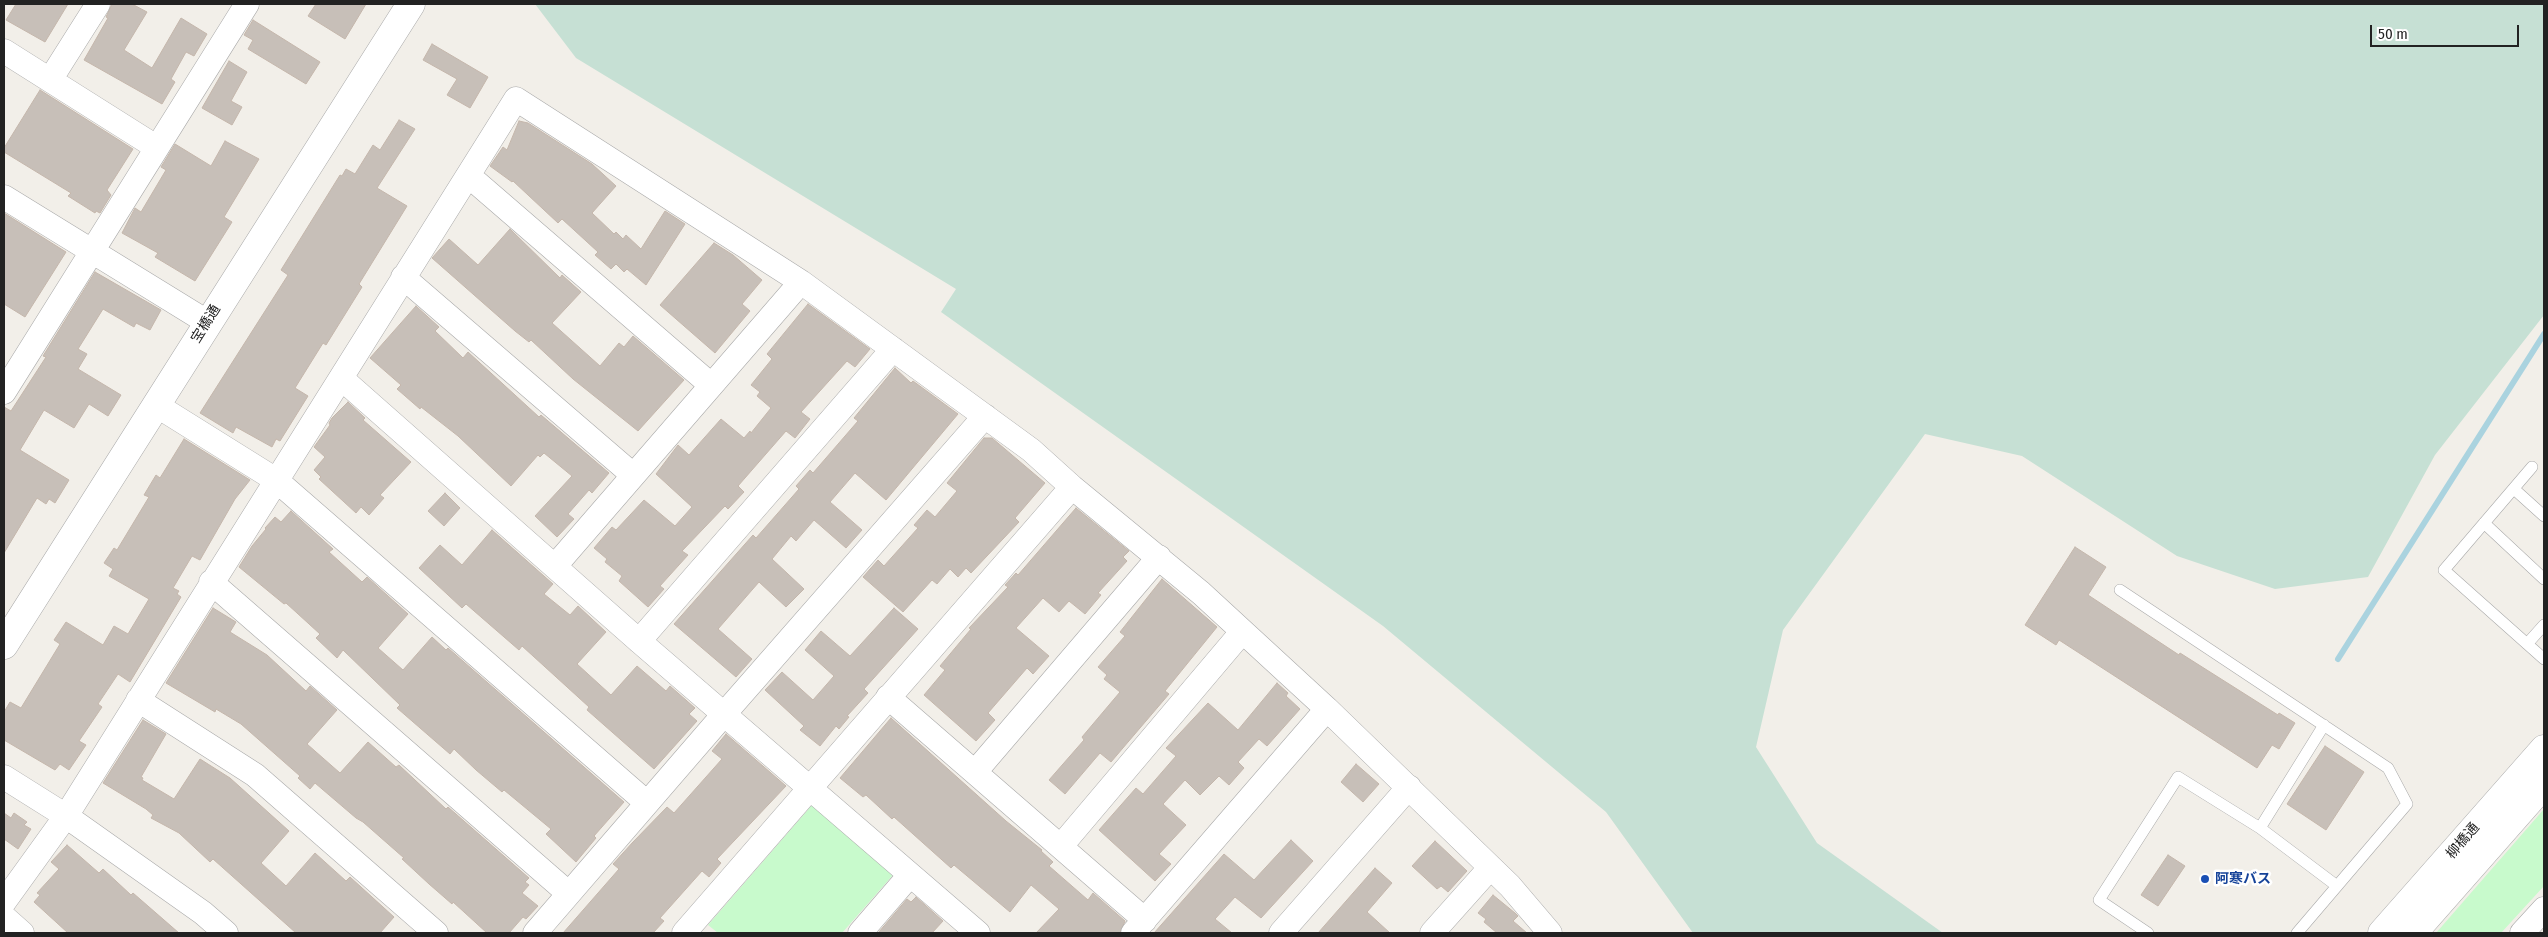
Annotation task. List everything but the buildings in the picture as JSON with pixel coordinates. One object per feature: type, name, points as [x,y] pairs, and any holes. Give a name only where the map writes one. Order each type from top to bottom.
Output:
[{"type":"street","points":[[50,80],[98,4]]},
{"type":"street","points":[[4,392],[247,4]]},
{"type":"street","name":"宝橋通","points":[[8,629],[156,405],[410,4]]},
{"type":"street","points":[[4,51],[156,147]]},
{"type":"street","points":[[4,902],[66,816],[403,277],[469,176],[516,98],[800,282],[1031,450],[1072,487],[1160,557],[1327,709],[1409,786],[1510,886],[1550,933]]},
{"type":"street","points":[[469,176],[711,385]]},
{"type":"street","points":[[4,197],[207,322]]},
{"type":"street","points":[[403,277],[632,475]]},
{"type":"street","points":[[555,566],[800,282]]},
{"type":"street","points":[[640,641],[893,349]]},
{"type":"street","points":[[341,378],[640,641],[978,933]]},
{"type":"street","points":[[156,405],[276,480],[647,803]]},
{"type":"street","points":[[535,933],[724,712],[985,416]]},
{"type":"street","points":[[684,933],[1072,487]]},
{"type":"street","points":[[975,772],[1160,557]]},
{"type":"street","points":[[211,582],[568,894]]},
{"type":"street","points":[[1061,846],[1242,632]]},
{"type":"street","points":[[888,697],[1061,846],[1139,926],[1327,709]]},
{"type":"street","points":[[138,700],[254,775],[436,933]]},
{"type":"street","name":"柳橋通","points":[[2382,933],[2544,749]]},
{"type":"street","points":[[4,777],[66,816],[203,914],[226,933]]},
{"type":"street","name":"柳橋通","points":[[2413,933],[2544,784]]},
{"type":"street","points":[[1281,933],[1409,786]]},
{"type":"street","points":[[1432,933],[1490,868]]},
{"type":"street","points":[[860,933],[910,875]]},
{"type":"street","points":[[2522,933],[2544,909]]},
{"type":"street","points":[[4,917],[22,933]]},
{"type":"lane","points":[[2532,467],[2444,570],[2544,660]]},
{"type":"lane","points":[[2514,489],[2544,516]]},
{"type":"lane","points":[[2484,523],[2544,579]]},
{"type":"lane","points":[[2120,590],[2388,768],[2407,804],[2297,933]]},
{"type":"lane","points":[[2527,644],[2544,625]]},
{"type":"lane","points":[[2260,828],[2324,725]]},
{"type":"lane","points":[[2148,933],[2100,900],[2178,777],[2260,828],[2337,886]]},
{"type":"green space","points":[[535,4],[2544,4],[2544,315],[2435,455],[2368,577],[2275,589],[2177,556],[2022,456],[1925,434],[1783,630],[1756,747],[1817,843],[1943,933],[1693,933],[1606,812],[1383,626],[941,312],[956,289],[576,58]]},
{"type":"green space","points":[[812,805],[893,875],[842,933],[718,933],[708,925]]},
{"type":"green space","points":[[2544,809],[2544,886],[2501,933],[2436,933]]},
{"type":"waterway","points":[[2338,659],[2544,334]]},
{"type":"place","name":"阿寒バス","points":[[2205,879]]}]
